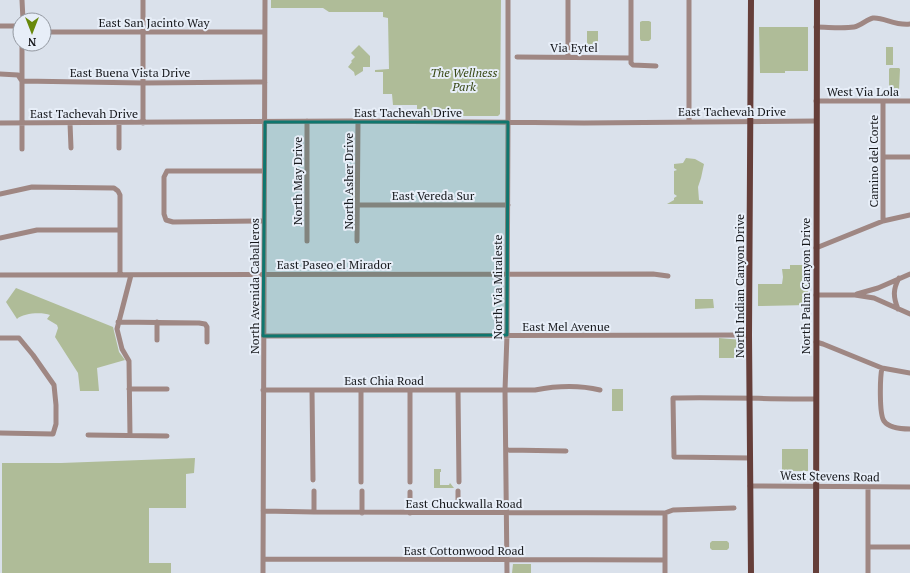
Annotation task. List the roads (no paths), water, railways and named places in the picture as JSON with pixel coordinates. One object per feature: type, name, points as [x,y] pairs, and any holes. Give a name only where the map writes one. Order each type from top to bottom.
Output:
[{"type":"main road","name":"North Indian Canyon Drive","points":[[751,0],[752,121],[749,335],[751,573]]},
{"type":"main road","name":"North Palm Canyon Drive","points":[[816,0],[816,573]]},
{"type":"street","points":[[22,0],[22,12]]},
{"type":"street","points":[[143,0],[143,123]]},
{"type":"street","name":"North Avenida Caballeros","points":[[263,573],[265,0]]},
{"type":"street","name":"North Via Miraleste","points":[[507,573],[508,513],[506,488],[505,390],[507,335],[508,0]]},
{"type":"street","points":[[568,0],[568,57]]},
{"type":"street","points":[[631,0],[631,63],[633,65],[656,66]]},
{"type":"street","points":[[689,0],[689,121]]},
{"type":"street","points":[[816,27],[853,28],[862,25],[871,18],[878,18],[892,23],[905,25],[910,24]]},
{"type":"street","points":[[0,26],[12,26]]},
{"type":"street","name":"East San Jacinto Way","points":[[52,32],[264,32]]},
{"type":"street","points":[[22,52],[22,149]]},
{"type":"street","name":"Via Eytel","points":[[517,57],[631,58]]},
{"type":"street","name":"East Buena Vista Drive","points":[[0,74],[18,75],[22,82],[265,82]]},
{"type":"street","name":"West Via Lola","points":[[816,101],[910,101]]},
{"type":"street","name":"Camino del Corte","points":[[883,102],[883,221]]},
{"type":"street","name":"North May Drive","points":[[307,121],[307,241]]},
{"type":"street","name":"East Tachevah Drive","points":[[0,123],[358,121],[613,123],[689,121],[816,121]]},
{"type":"street","name":"North Asher Drive","points":[[357,241],[358,121]]},
{"type":"street","points":[[70,123],[71,148]]},
{"type":"street","points":[[119,123],[119,148]]},
{"type":"street","points":[[883,157],[910,157]]},
{"type":"street","points":[[264,171],[167,171],[164,177],[164,214],[166,220],[174,222],[264,221]]},
{"type":"street","points":[[0,194],[32,187],[114,188],[120,195],[120,275]]},
{"type":"street","name":"East Vereda Sur","points":[[358,205],[508,204]]},
{"type":"street","points":[[816,248],[883,221],[910,214]]},
{"type":"street","points":[[0,238],[37,230],[120,230]]},
{"type":"street","name":"East Paseo el Mirador","points":[[0,275],[653,274],[668,276]]},
{"type":"street","points":[[856,295],[878,288],[910,274]]},
{"type":"street","points":[[130,275],[117,329],[122,349],[129,361],[130,436]]},
{"type":"street","points":[[898,309],[894,294],[895,286],[899,278]]},
{"type":"street","points":[[816,295],[856,295],[874,298],[910,314]]},
{"type":"street","points":[[118,322],[205,324],[207,327],[208,342]]},
{"type":"street","points":[[157,322],[157,340]]},
{"type":"street","name":"East Mel Avenue","points":[[263,336],[749,335]]},
{"type":"street","points":[[0,338],[18,338],[33,355],[54,385],[56,405],[56,424],[53,434],[0,433]]},
{"type":"street","points":[[816,342],[882,368],[910,373]]},
{"type":"street","points":[[882,368],[881,412],[883,420],[890,426],[910,429]]},
{"type":"street","name":"East Chia Road","points":[[263,390],[535,390],[551,387],[589,387],[600,390]]},
{"type":"street","points":[[129,389],[167,388]]},
{"type":"street","points":[[312,390],[313,480]]},
{"type":"street","points":[[361,390],[362,482]]},
{"type":"street","points":[[410,390],[410,482]]},
{"type":"street","points":[[458,390],[459,482]]},
{"type":"street","points":[[750,458],[674,457],[673,398],[727,397],[750,399],[816,399]]},
{"type":"street","points":[[88,435],[167,436]]},
{"type":"street","points":[[506,450],[566,451]]},
{"type":"street","name":"West Stevens Road","points":[[750,486],[910,487]]},
{"type":"street","points":[[868,487],[868,573]]},
{"type":"street","points":[[314,491],[314,512]]},
{"type":"street","points":[[362,491],[362,513]]},
{"type":"street","points":[[458,491],[458,512]]},
{"type":"street","points":[[410,492],[410,512]]},
{"type":"street","name":"East Chuckwalla Road","points":[[263,511],[362,513],[665,513],[674,510],[734,508]]},
{"type":"street","points":[[665,513],[665,573]]},
{"type":"street","points":[[868,547],[910,547]]},
{"type":"street","name":"East Cottonwood Road","points":[[263,559],[665,560]]},
{"type":"park label","name":"The Wellness Park","points":[[464,79]]}]
